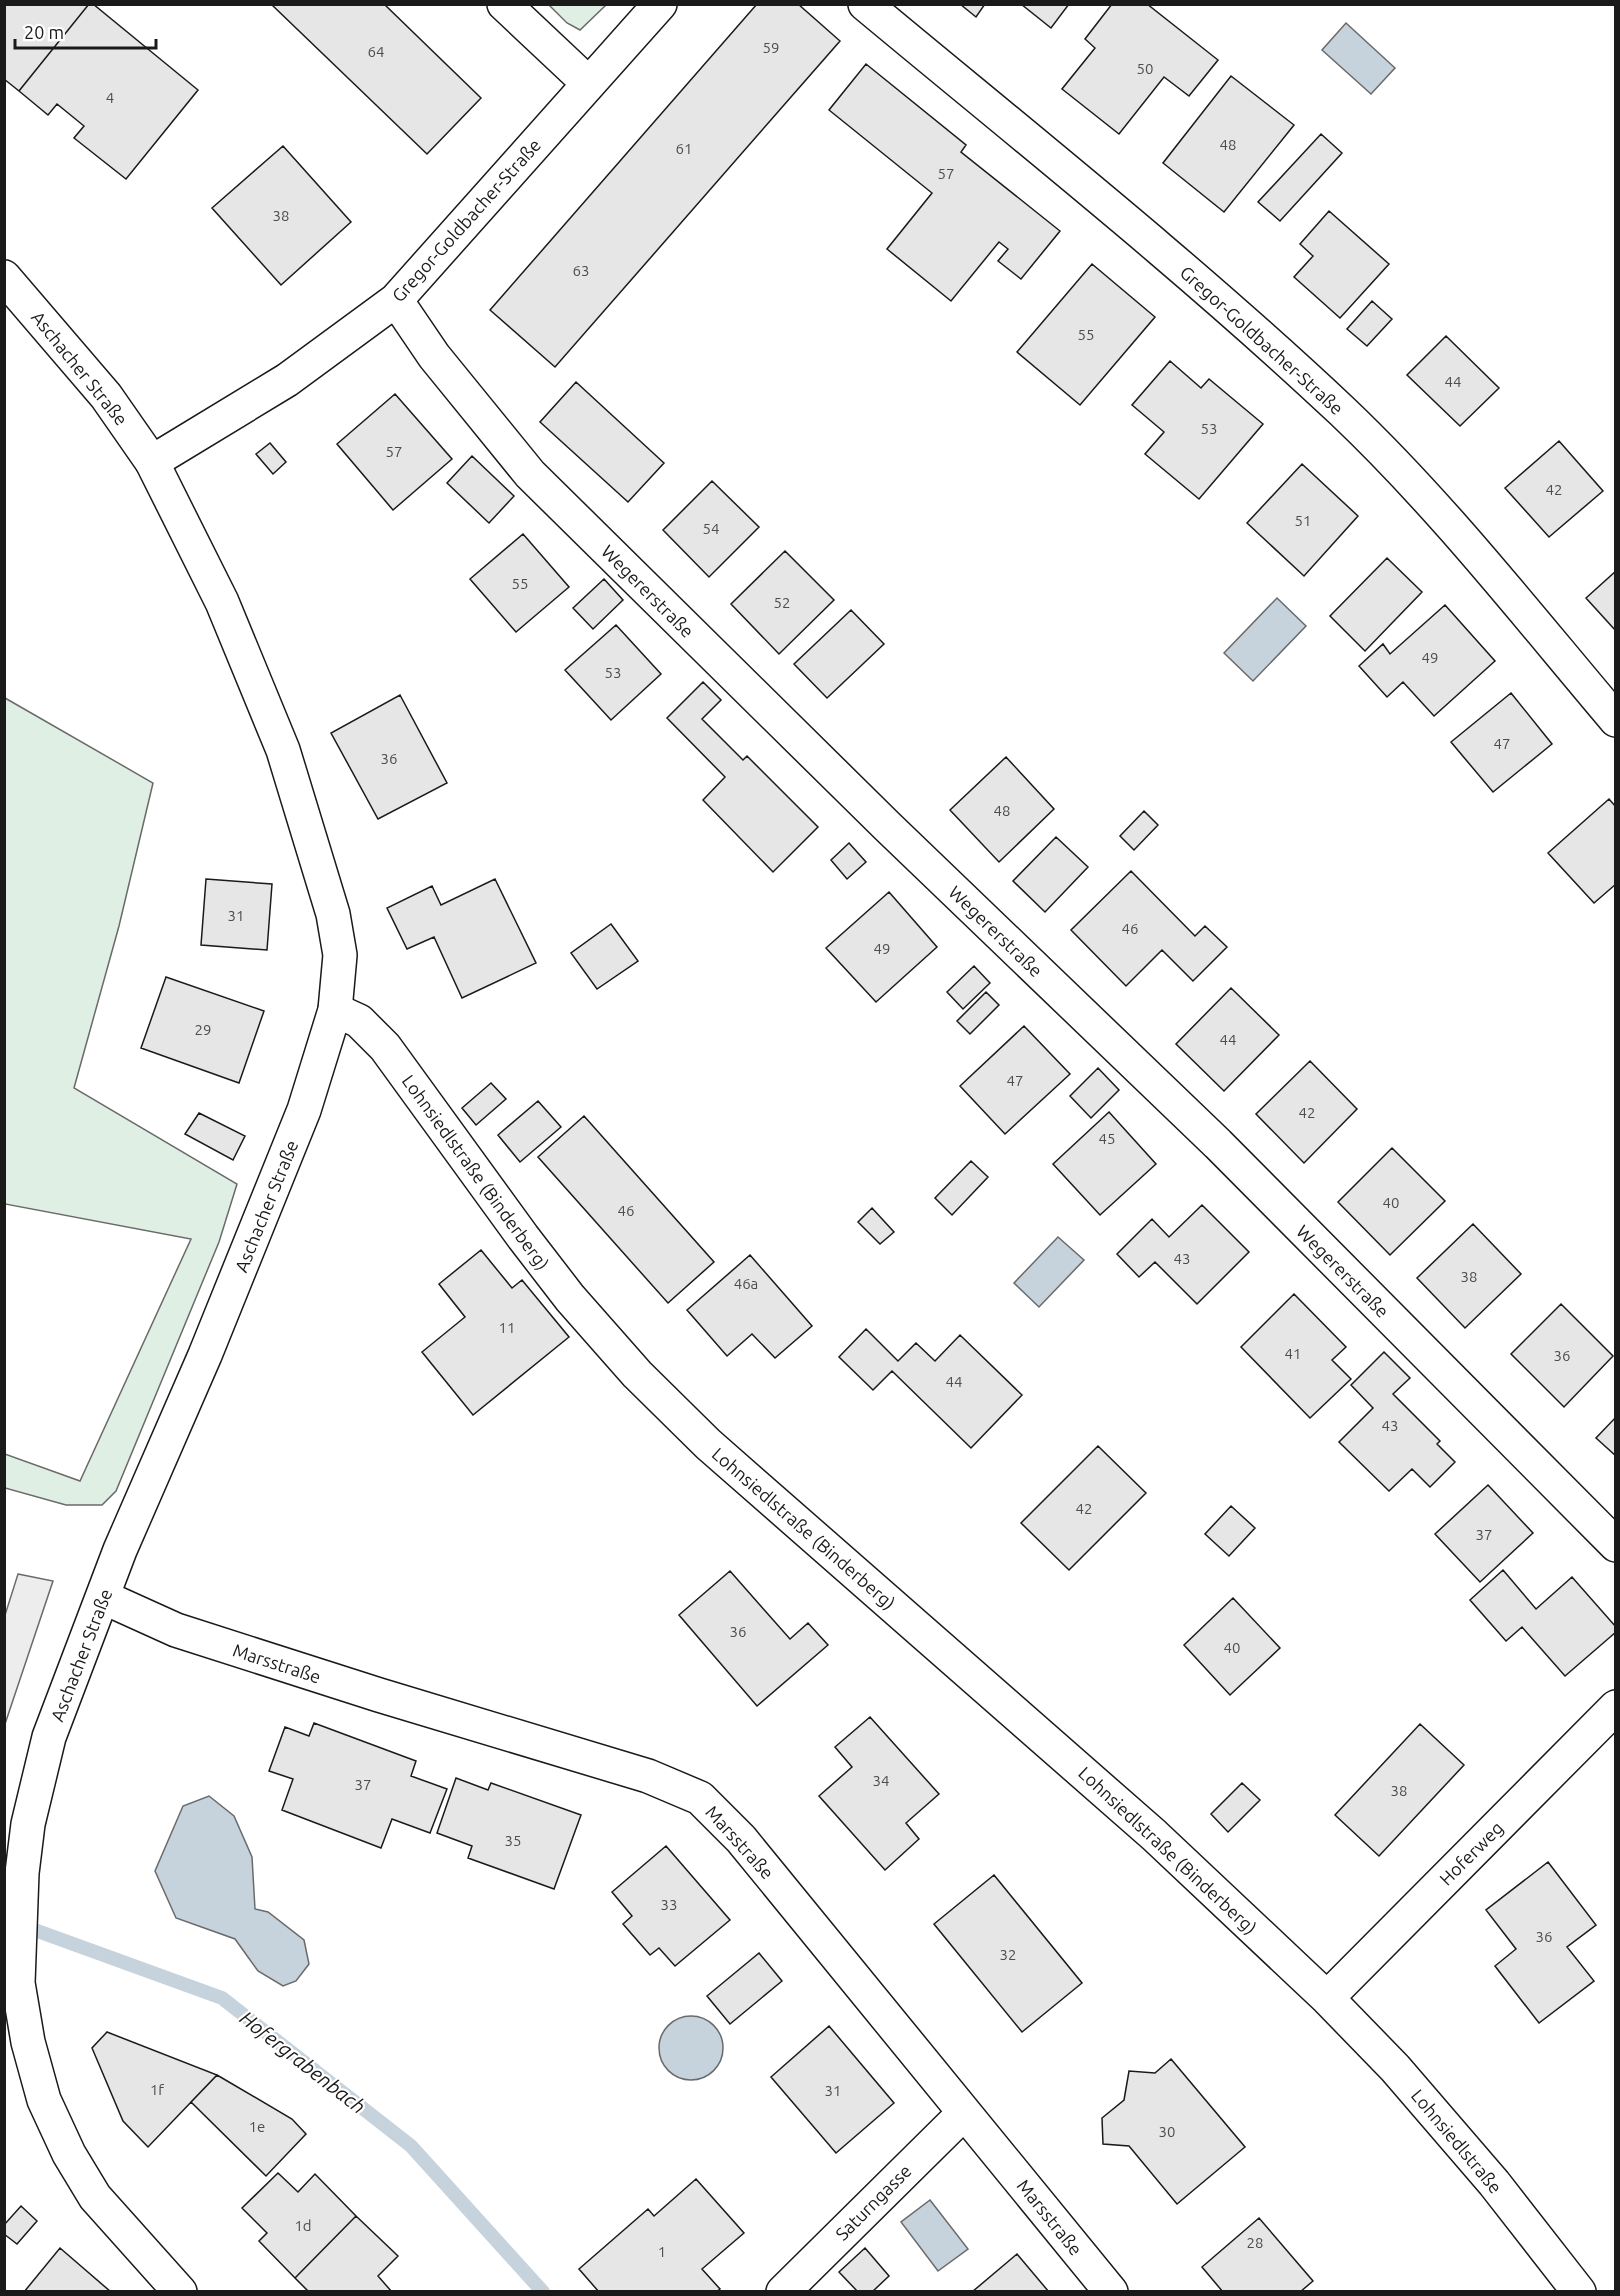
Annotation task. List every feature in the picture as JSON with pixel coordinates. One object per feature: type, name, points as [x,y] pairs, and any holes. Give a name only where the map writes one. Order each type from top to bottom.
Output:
[{"type":"street","points":[[504,4],[588,83]]},
{"type":"street","name":"Gregor-Goldbacher-Straße","points":[[152,462],[287,380],[396,300],[660,4]]},
{"type":"street","name":"Gregor-Goldbacher-Straße","points":[[865,4],[1191,276],[1342,412],[1420,490],[1616,720]]},
{"type":"street","name":"Aschacher Straße","points":[[4,278],[106,396],[152,462],[222,602],[283,750],[333,914],[340,955],[335,1010],[304,1110],[276,1183],[120,1550],[49,1737],[28,1824],[22,1873],[11,1982],[44,2100],[69,2154],[95,2197],[180,2292]]},
{"type":"street","name":"Wegererstraße","points":[[396,300],[434,356],[530,474],[887,826],[1218,1144],[1616,1545]]},
{"type":"street","name":"Lohnsiedlstraße (Binderberg)","points":[[335,1010],[359,1021],[385,1047],[570,1298],[645,1382],[708,1444],[1154,1835],[1328,1998]]},
{"type":"street","name":"Marsstraße","points":[[103,1597],[176,1630],[648,1776],[700,1798],[741,1839],[1111,2292]]},
{"type":"street","name":"Hoferweg","points":[[1328,1998],[1616,1707]]},
{"type":"street","name":"Lohnsiedlstraße","points":[[1328,1998],[1395,2068],[1494,2183],[1579,2292]]},
{"type":"street","name":"Saturngasse","points":[[783,2292],[964,2113]]},
{"type":"green space","points":[[549,5],[606,5],[580,30],[567,23]]},
{"type":"green space","points":[[5,698],[153,783],[119,926],[74,1088],[237,1184],[219,1242],[116,1491],[102,1505],[66,1505],[5,1488],[5,1454],[80,1481],[191,1239],[5,1204]]},
{"type":"shaded area","points":[[1346,23],[1395,68],[1371,94],[1322,50]]},
{"type":"shaded area","points":[[1277,598],[1306,626],[1253,681],[1224,653]]},
{"type":"shaded area","points":[[1058,1237],[1084,1260],[1039,1307],[1014,1283]]},
{"type":"shaded area","points":[[18,1574],[53,1581],[5,1724],[5,1615]]},
{"type":"shaded area","points":[[209,1796],[234,1816],[252,1857],[255,1909],[268,1912],[304,1940],[309,1964],[296,1981],[283,1986],[258,1971],[235,1939],[176,1918],[155,1871],[183,1806]]},
{"type":"shaded area","points":[[691,2016],[703,2018],[714,2025],[721,2036],[723,2048],[721,2060],[714,2071],[703,2078],[691,2080],[679,2078],[668,2071],[661,2060],[659,2048],[661,2036],[668,2025],[679,2018]]},
{"type":"shaded area","points":[[930,2200],[968,2249],[938,2271],[901,2222]]},
{"type":"building","points":[[4,4],[89,4],[19,91],[4,79]]},
{"type":"building","points":[[89,4],[93,4],[198,90],[126,179],[74,138],[84,126],[57,104],[48,115],[19,91]]},
{"type":"building","points":[[271,4],[384,4],[481,98],[427,154]]},
{"type":"building","points":[[757,4],[798,4],[840,41],[555,367],[490,310]]},
{"type":"building","points":[[960,4],[985,4],[976,17]]},
{"type":"building","points":[[1021,4],[1069,4],[1051,28]]},
{"type":"building","points":[[1112,4],[1147,4],[1218,60],[1189,96],[1164,77],[1119,134],[1062,89],[1095,48],[1085,39]]},
{"type":"building","points":[[866,64],[966,145],[961,152],[1060,231],[1021,279],[998,261],[1008,249],[999,242],[951,301],[887,249],[932,193],[829,110]]},
{"type":"building","points":[[1231,76],[1294,125],[1224,212],[1163,163]]},
{"type":"building","points":[[1321,134],[1342,153],[1280,221],[1258,202]]},
{"type":"building","points":[[283,146],[351,222],[281,285],[212,208]]},
{"type":"building","points":[[1329,211],[1389,264],[1340,318],[1294,277],[1313,256],[1300,244]]},
{"type":"building","points":[[1092,264],[1155,317],[1080,405],[1017,352]]},
{"type":"building","points":[[1372,301],[1392,319],[1367,346],[1347,329]]},
{"type":"building","points":[[1446,336],[1499,388],[1460,426],[1407,375]]},
{"type":"building","points":[[1170,361],[1201,388],[1209,379],[1263,424],[1199,499],[1145,454],[1164,432],[1132,405]]},
{"type":"building","points":[[576,382],[664,463],[628,502],[540,422]]},
{"type":"building","points":[[395,394],[452,459],[393,510],[337,444]]},
{"type":"building","points":[[1559,441],[1603,491],[1549,537],[1505,488]]},
{"type":"building","points":[[270,443],[286,462],[273,474],[256,454]]},
{"type":"building","points":[[472,456],[514,496],[489,523],[447,483]]},
{"type":"building","points":[[1302,464],[1358,516],[1304,576],[1247,523]]},
{"type":"building","points":[[712,481],[759,527],[709,577],[663,530]]},
{"type":"building","points":[[523,534],[569,587],[516,632],[470,579]]},
{"type":"building","points":[[785,551],[834,600],[779,654],[731,604]]},
{"type":"building","points":[[1387,558],[1422,592],[1365,651],[1330,616]]},
{"type":"building","points":[[1616,571],[1616,631],[1586,598]]},
{"type":"building","points":[[604,579],[623,600],[593,629],[573,608]]},
{"type":"building","points":[[1445,605],[1495,661],[1434,716],[1403,682],[1387,697],[1359,666],[1383,644],[1390,654]]},
{"type":"building","points":[[851,610],[884,644],[827,698],[794,664]]},
{"type":"building","points":[[616,625],[661,674],[611,720],[565,670]]},
{"type":"building","points":[[703,682],[721,700],[702,719],[743,760],[747,756],[818,827],[773,872],[703,800],[725,777],[667,718]]},
{"type":"building","points":[[1511,693],[1552,744],[1493,792],[1451,742]]},
{"type":"building","points":[[400,695],[447,783],[378,819],[331,733]]},
{"type":"building","points":[[1006,757],[1054,809],[999,862],[950,810]]},
{"type":"building","points":[[1609,799],[1616,807],[1616,884],[1594,903],[1548,853]]},
{"type":"building","points":[[1144,811],[1158,825],[1134,850],[1120,836]]},
{"type":"building","points":[[1056,837],[1088,867],[1045,912],[1013,881]]},
{"type":"building","points":[[849,843],[866,862],[847,879],[831,860]]},
{"type":"building","points":[[1131,871],[1195,936],[1205,926],[1227,947],[1193,981],[1162,950],[1126,986],[1071,930]]},
{"type":"building","points":[[206,879],[272,884],[267,950],[201,945]]},
{"type":"building","points":[[495,879],[536,963],[462,998],[434,937],[407,949],[387,908],[432,886],[441,905]]},
{"type":"building","points":[[889,892],[937,947],[876,1002],[826,948]]},
{"type":"building","points":[[611,924],[638,961],[597,989],[571,953]]},
{"type":"building","points":[[974,966],[990,983],[963,1009],[947,992]]},
{"type":"building","points":[[166,977],[264,1011],[239,1083],[141,1048]]},
{"type":"building","points":[[1231,988],[1279,1035],[1224,1091],[1176,1044]]},
{"type":"building","points":[[986,992],[999,1005],[970,1034],[957,1021]]},
{"type":"building","points":[[1024,1026],[1070,1074],[1005,1134],[960,1086]]},
{"type":"building","points":[[1310,1061],[1357,1109],[1304,1163],[1256,1114]]},
{"type":"building","points":[[1098,1068],[1119,1090],[1091,1118],[1070,1096]]},
{"type":"building","points":[[491,1083],[506,1099],[476,1125],[462,1108]]},
{"type":"building","points":[[538,1101],[561,1127],[520,1162],[498,1135]]},
{"type":"building","points":[[1109,1112],[1156,1164],[1100,1215],[1053,1164]]},
{"type":"building","points":[[199,1113],[245,1136],[233,1160],[185,1134]]},
{"type":"building","points":[[584,1116],[714,1262],[668,1303],[538,1157]]},
{"type":"building","points":[[1392,1148],[1445,1201],[1390,1255],[1338,1202]]},
{"type":"building","points":[[971,1161],[988,1177],[952,1215],[935,1198]]},
{"type":"building","points":[[1202,1205],[1249,1252],[1197,1304],[1155,1262],[1139,1277],[1117,1254],[1152,1219],[1169,1237]]},
{"type":"building","points":[[872,1208],[894,1232],[880,1244],[858,1222]]},
{"type":"building","points":[[1473,1224],[1521,1274],[1465,1328],[1417,1278]]},
{"type":"building","points":[[481,1250],[512,1288],[522,1280],[569,1337],[473,1415],[422,1352],[465,1317],[439,1284]]},
{"type":"building","points":[[750,1255],[812,1326],[775,1358],[752,1334],[727,1356],[687,1310]]},
{"type":"building","points":[[1294,1294],[1346,1347],[1332,1360],[1351,1379],[1310,1418],[1241,1347]]},
{"type":"building","points":[[1561,1304],[1613,1356],[1564,1407],[1511,1354]]},
{"type":"building","points":[[866,1329],[898,1361],[916,1343],[935,1361],[960,1335],[1022,1395],[971,1448],[892,1371],[873,1390],[839,1357]]},
{"type":"building","points":[[1384,1352],[1410,1378],[1393,1394],[1440,1441],[1437,1444],[1455,1462],[1430,1487],[1412,1469],[1389,1491],[1339,1442],[1373,1408],[1351,1385]]},
{"type":"building","points":[[1616,1417],[1616,1456],[1596,1438]]},
{"type":"building","points":[[1098,1446],[1146,1493],[1069,1570],[1021,1523]]},
{"type":"building","points":[[1488,1485],[1533,1533],[1480,1582],[1435,1534]]},
{"type":"building","points":[[1231,1506],[1255,1528],[1229,1556],[1205,1534]]},
{"type":"building","points":[[1503,1570],[1536,1609],[1572,1577],[1616,1627],[1616,1632],[1565,1676],[1522,1627],[1506,1641],[1470,1600]]},
{"type":"building","points":[[730,1571],[790,1639],[808,1623],[828,1645],[757,1706],[679,1615]]},
{"type":"building","points":[[1233,1598],[1280,1648],[1230,1695],[1184,1645]]},
{"type":"building","points":[[870,1717],[939,1794],[906,1823],[919,1839],[885,1870],[819,1796],[852,1767],[835,1747]]},
{"type":"building","points":[[314,1723],[416,1761],[411,1776],[447,1789],[430,1833],[392,1819],[381,1848],[282,1810],[293,1779],[269,1771],[285,1727],[309,1736]]},
{"type":"building","points":[[1420,1724],[1464,1765],[1379,1856],[1335,1815]]},
{"type":"building","points":[[456,1778],[488,1790],[491,1783],[581,1815],[554,1889],[468,1858],[472,1846],[437,1833]]},
{"type":"building","points":[[1242,1783],[1260,1800],[1228,1832],[1211,1814]]},
{"type":"building","points":[[666,1846],[730,1920],[675,1966],[659,1948],[650,1955],[623,1924],[632,1916],[612,1892]]},
{"type":"building","points":[[1548,1862],[1596,1925],[1567,1947],[1594,1981],[1539,2023],[1495,1966],[1516,1949],[1486,1910]]},
{"type":"building","points":[[994,1875],[1082,1983],[1022,2032],[934,1924]]},
{"type":"building","points":[[759,1953],[782,1981],[730,2024],[707,1996]]},
{"type":"building","points":[[829,2026],[894,2103],[836,2153],[771,2077]]},
{"type":"building","points":[[107,2032],[217,2075],[148,2147],[123,2121],[92,2048]]},
{"type":"building","points":[[1171,2059],[1245,2147],[1177,2204],[1129,2146],[1103,2144],[1102,2118],[1124,2100],[1129,2071],[1155,2073]]},
{"type":"building","points":[[217,2075],[292,2119],[306,2134],[266,2176],[191,2102]]},
{"type":"building","points":[[278,2173],[298,2192],[315,2174],[356,2216],[295,2278],[259,2241],[267,2233],[242,2208]]},
{"type":"building","points":[[696,2179],[744,2233],[702,2269],[720,2289],[716,2292],[599,2292],[579,2269],[648,2209],[654,2216]]},
{"type":"building","points":[[21,2206],[37,2221],[17,2244],[4,2234],[4,2225]]},
{"type":"building","points":[[356,2216],[398,2256],[378,2276],[392,2292],[309,2292],[295,2278]]},
{"type":"building","points":[[1259,2218],[1313,2281],[1300,2292],[1223,2292],[1202,2267]]},
{"type":"building","points":[[60,2248],[111,2292],[24,2292]]},
{"type":"building","points":[[865,2248],[889,2276],[872,2292],[858,2292],[839,2272]]},
{"type":"building","points":[[1017,2254],[1049,2292],[972,2292]]},
{"type":"waterway","name":"Hofergrabenbach","points":[[21,1925],[222,1998],[411,2146],[543,2292]]}]
